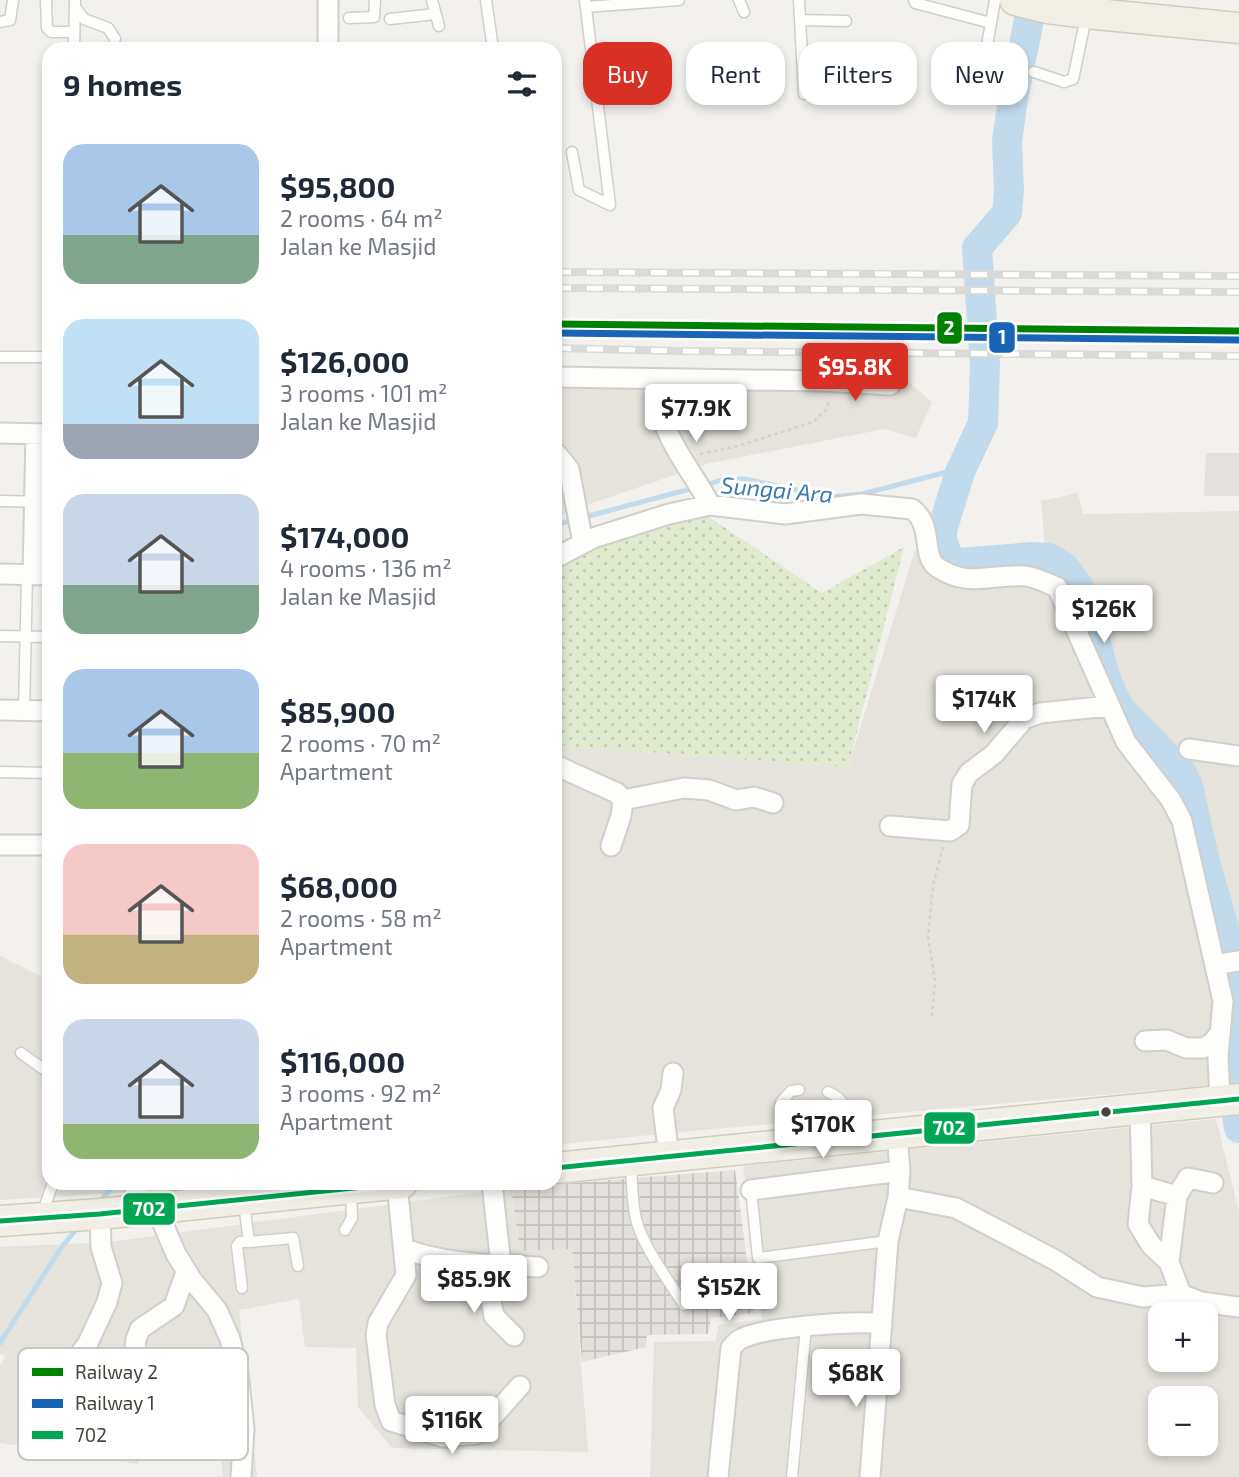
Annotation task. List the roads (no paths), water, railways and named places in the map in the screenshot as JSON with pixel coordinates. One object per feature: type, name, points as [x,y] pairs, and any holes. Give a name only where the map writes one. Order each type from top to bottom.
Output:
[{"type":"main road","points":[[1016,0],[1047,8],[1086,13],[1239,28]]},
{"type":"main road","points":[[562,1167],[1230,1100]]},
{"type":"main road","points":[[0,1221],[100,1214],[143,1201],[243,1199],[286,1190]]},
{"type":"street","points":[[328,0],[328,42]]},
{"type":"street","points":[[562,377],[890,384]]},
{"type":"street","points":[[666,428],[672,444],[708,501]]},
{"type":"street","points":[[0,433],[42,434]]},
{"type":"street","points":[[562,460],[569,469],[582,540]]},
{"type":"street","points":[[562,553],[582,540],[708,501],[785,513],[861,505],[912,509],[923,521],[930,557],[935,566],[962,579],[1025,576],[1057,587],[1126,742],[1171,800],[1181,821],[1225,964],[1219,1034],[1230,1100]]},
{"type":"street","points":[[0,574],[36,575],[42,502]]},
{"type":"street","points":[[890,826],[950,831],[959,825],[962,784],[969,774],[994,754],[1024,719],[1040,713],[1109,706]]},
{"type":"street","points":[[0,710],[42,711]]},
{"type":"street","points":[[1189,749],[1239,756]]},
{"type":"street","points":[[562,768],[617,793],[623,800],[621,816],[611,845]]},
{"type":"street","points":[[623,800],[684,788],[709,790],[736,800],[754,797],[773,803]]},
{"type":"street","points":[[0,845],[42,845]]},
{"type":"street","points":[[1145,1041],[1167,1040],[1186,1048],[1203,1048],[1212,1043],[1219,1034]]},
{"type":"street","points":[[669,1157],[663,1108],[671,1090],[673,1073]]},
{"type":"street","points":[[1140,1109],[1142,1186],[1138,1224],[1151,1245],[1169,1262],[1181,1294]]},
{"type":"street","points":[[870,1477],[888,1241],[898,1197],[900,1171],[897,1134]]},
{"type":"street","points":[[751,1190],[900,1171]]},
{"type":"street","points":[[1169,1262],[1177,1196],[1188,1178],[1213,1183]]},
{"type":"street","points":[[1142,1186],[1177,1196]]},
{"type":"street","points":[[381,1190],[405,1249],[406,1275],[379,1323],[376,1335],[385,1405],[391,1421],[443,1437],[477,1434],[520,1387]]},
{"type":"street","points":[[492,1190],[494,1316],[514,1336]]},
{"type":"street","points":[[898,1197],[956,1209],[1055,1260],[1097,1287],[1143,1297],[1181,1294],[1201,1302],[1239,1307]]},
{"type":"street","points":[[143,1201],[160,1224],[186,1272],[216,1310],[232,1348]]},
{"type":"street","points":[[83,1348],[92,1336],[112,1283],[101,1247],[100,1214]]},
{"type":"street","points":[[405,1249],[425,1256],[538,1267]]},
{"type":"street","points":[[135,1348],[140,1329],[145,1323],[174,1306],[186,1272]]},
{"type":"street","points":[[718,1477],[731,1348],[737,1341],[752,1335],[857,1322],[882,1334]]},
{"type":"lane","points":[[0,22],[10,20],[13,0]]},
{"type":"lane","points":[[46,0],[47,28],[51,32],[74,32]]},
{"type":"lane","points":[[349,18],[374,17],[374,0]]},
{"type":"lane","points":[[432,0],[439,26]]},
{"type":"lane","points":[[486,0],[492,42]]},
{"type":"lane","points":[[572,152],[579,190],[610,205],[586,4],[679,0]]},
{"type":"lane","points":[[739,0],[744,12]]},
{"type":"lane","points":[[799,0],[801,42]]},
{"type":"lane","points":[[914,0],[915,3],[991,23]]},
{"type":"lane","points":[[988,42],[995,0]]},
{"type":"lane","points":[[74,42],[75,4]]},
{"type":"lane","points":[[75,4],[84,19],[108,28],[115,39]]},
{"type":"lane","points":[[1034,72],[1064,82],[1073,79],[1086,13]]},
{"type":"lane","points":[[390,19],[435,14]]},
{"type":"lane","points":[[800,20],[846,21]]},
{"type":"lane","points":[[0,357],[42,357]]},
{"type":"lane","points":[[0,501],[42,502]]},
{"type":"lane","points":[[24,710],[26,636],[36,575]]},
{"type":"lane","points":[[0,636],[42,637]]},
{"type":"lane","points":[[0,772],[42,773]]},
{"type":"lane","points":[[21,1053],[42,1068]]},
{"type":"lane","points":[[782,1145],[781,1102],[791,1091],[799,1090]]},
{"type":"lane","points":[[828,1092],[840,1097],[844,1105],[847,1139]]},
{"type":"lane","points":[[630,1161],[640,1231],[684,1305]]},
{"type":"lane","points":[[50,1217],[52,1190]]},
{"type":"lane","points":[[345,1230],[375,1190]]},
{"type":"lane","points":[[751,1190],[758,1258],[888,1241]]},
{"type":"lane","points":[[243,1199],[249,1241]]},
{"type":"lane","points":[[242,1288],[237,1246],[240,1242],[293,1238],[298,1266]]},
{"type":"lane","points":[[792,1477],[806,1327]]},
{"type":"waterway","points":[[1033,0],[1007,141],[1007,213],[977,248],[985,365],[983,423],[960,472],[942,530],[942,540],[950,561],[959,563],[1033,557],[1049,558],[1064,567],[1078,586],[1087,607],[1104,673],[1114,698],[1121,710],[1180,770],[1188,786],[1205,862],[1238,976],[1233,1079]]},
{"type":"waterway","name":"Sungai Ara","points":[[703,486],[724,479],[745,479],[830,497],[862,494],[947,472],[960,472]]},
{"type":"waterway","name":"Sungai Ara","points":[[562,523],[694,488]]},
{"type":"waterway","points":[[1237,1115],[1239,1128]]},
{"type":"waterway","name":"Sungai Ara","points":[[98,1204],[110,1190]]},
{"type":"waterway","name":"Sungai Ara","points":[[0,1343],[61,1248],[78,1227]]},
{"type":"railway","points":[[562,272],[1239,276]]},
{"type":"railway","points":[[562,288],[1239,292]]},
{"type":"railway","points":[[562,348],[1239,356]]},
{"type":"rail line","name":"2","points":[[562,324],[1239,331]]},
{"type":"rail line","name":"1","points":[[562,333],[1239,340]]}]
